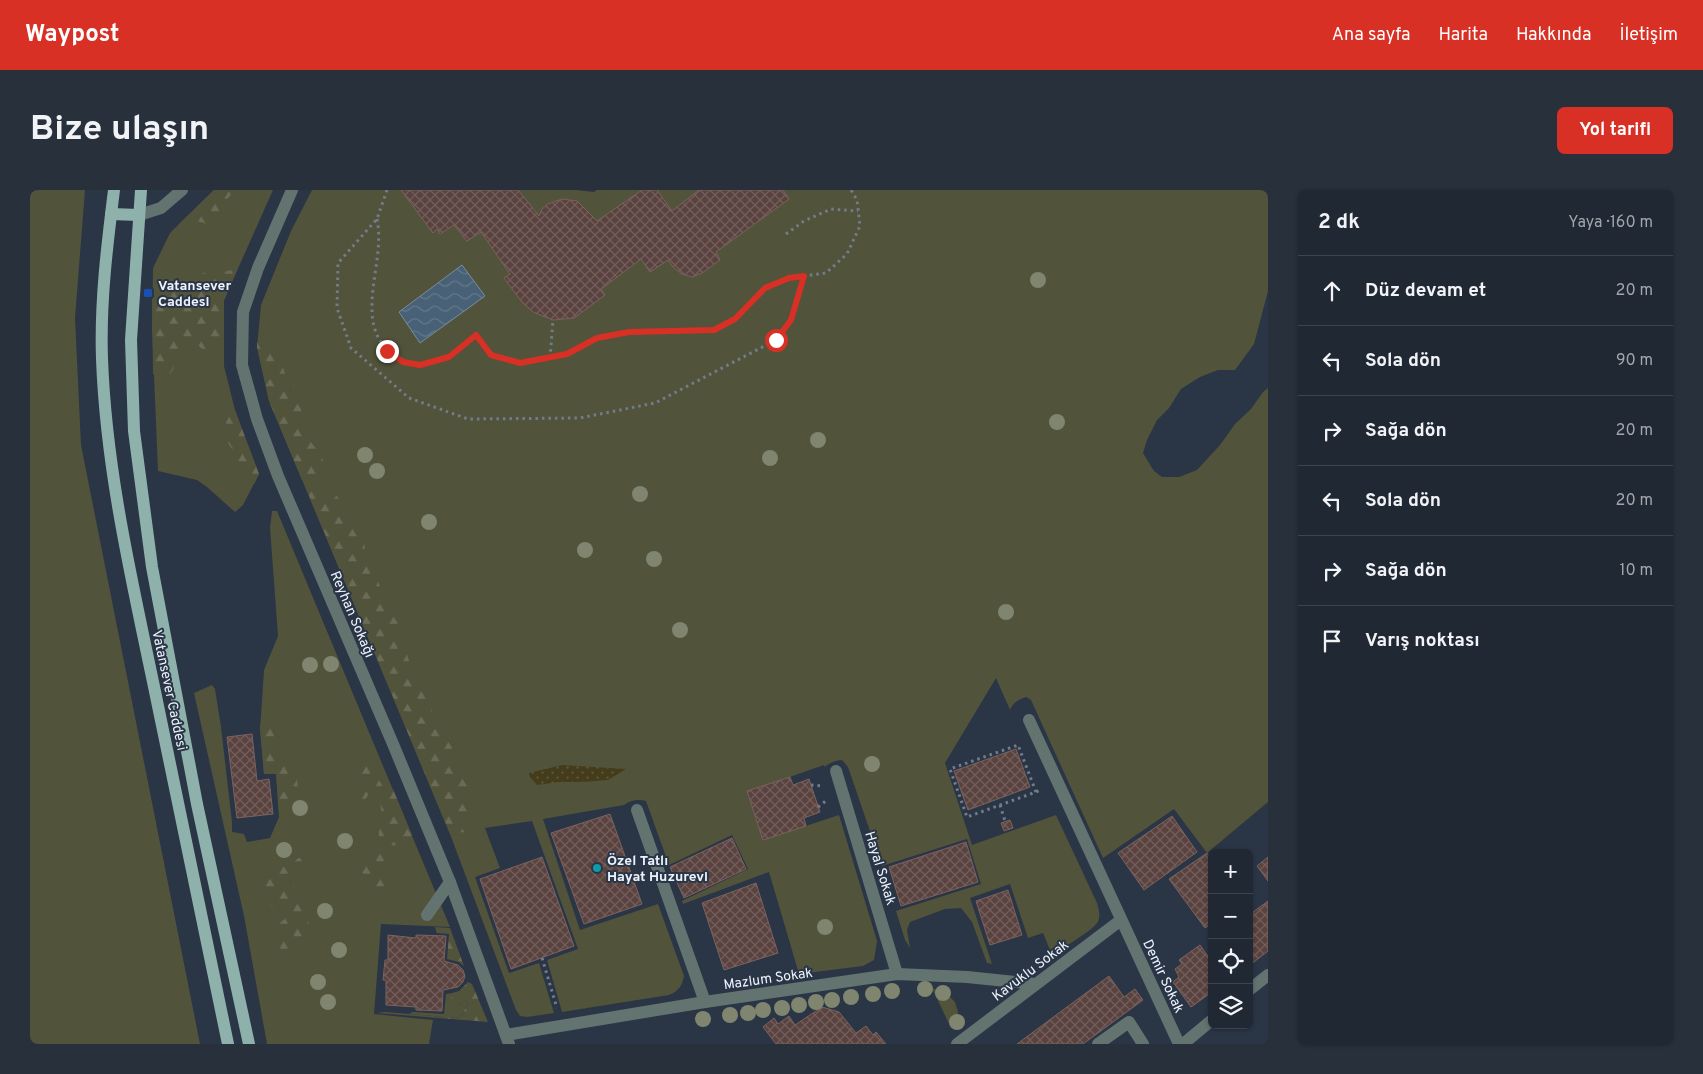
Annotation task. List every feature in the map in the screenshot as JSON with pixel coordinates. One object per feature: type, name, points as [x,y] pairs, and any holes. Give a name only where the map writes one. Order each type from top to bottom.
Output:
[{"type":"main road","name":"Vatansever Caddesi","points":[[114,190],[104,282],[102,357],[105,418],[112,472],[139,618],[228,1044]]},
{"type":"main road","name":"Vatansever Caddesi","points":[[141,190],[131,340],[134,431],[152,567],[197,804],[249,1044]]},
{"type":"main road","points":[[111,214],[139,215]]},
{"type":"street","points":[[139,215],[160,208],[182,190]]},
{"type":"street","name":"Reyhan Sokağı","points":[[292,190],[258,268],[243,312],[242,365],[257,419],[278,476],[450,882],[508,1039]]},
{"type":"street","name":"Demir Sokak","points":[[1029,720],[1121,920],[1181,1044]]},
{"type":"street","name":"Hayal Sokak","points":[[836,771],[897,974]]},
{"type":"street","points":[[637,810],[705,1002]]},
{"type":"street","points":[[427,916],[450,882]]},
{"type":"street","name":"Kavuklu Sokak","points":[[957,1044],[1121,920]]},
{"type":"street","name":"Mazlum Sokak","points":[[508,1039],[562,1026],[705,1002],[897,974],[967,976],[1035,984]]},
{"type":"street","points":[[1253,987],[1268,975]]},
{"type":"street","points":[[1098,1044],[1129,1022],[1143,1044]]},
{"type":"street","points":[[1181,1044],[1208,1023]]},
{"type":"path","points":[[387,190],[377,219],[338,263],[337,308],[352,348],[409,398],[468,419],[580,418],[655,403],[776,340],[791,320],[804,276]]},
{"type":"path","points":[[377,219],[380,231],[372,320],[377,338],[387,351],[403,362],[420,365],[449,357],[476,335],[491,355],[520,363],[567,354],[597,338],[629,332],[714,330],[735,319],[765,288],[789,278],[826,273],[847,254],[860,226],[857,200],[851,190]]},
{"type":"path","points":[[786,234],[804,221],[831,209],[858,211]]},
{"type":"path","points":[[550,358],[553,320]]},
{"type":"path","points":[[1036,792],[1018,745],[950,769],[967,817],[1036,792],[1058,783]]},
{"type":"path","points":[[1000,805],[1005,821]]},
{"type":"path","points":[[542,958],[562,1026]]},
{"type":"green space","points":[[30,190],[85,190],[75,318],[81,445],[200,1044],[30,1044]]},
{"type":"green space","points":[[214,190],[273,190],[224,300],[224,366],[236,414],[259,474],[243,505],[235,512],[197,480],[158,471],[152,328],[153,268],[170,233]]},
{"type":"green space","points":[[214,190],[235,190],[224,203],[230,207],[228,211],[220,214],[221,224],[212,227],[197,221],[193,224],[179,224]]},
{"type":"green space","points":[[312,190],[576,190],[594,192],[597,190],[1268,190],[1268,291],[1254,344],[1235,370],[1218,370],[1200,377],[1181,389],[1169,408],[1157,420],[1143,453],[1154,471],[1162,477],[1179,477],[1197,470],[1268,388],[1268,802],[1212,849],[1208,849],[1207,853],[1174,809],[1103,858],[1031,700],[1026,697],[1021,699],[1014,703],[1010,710],[996,678],[945,763],[972,845],[1056,815],[1097,903],[1098,921],[1083,935],[1052,955],[1043,933],[1028,938],[1010,884],[970,898],[992,964],[987,963],[972,922],[961,908],[945,909],[910,922],[907,930],[910,948],[905,940],[896,911],[981,884],[967,839],[882,866],[848,767],[842,760],[747,792],[763,840],[839,815],[877,941],[874,960],[863,966],[799,974],[769,872],[683,904],[682,901],[748,869],[732,835],[669,865],[646,801],[635,800],[624,805],[543,819],[580,930],[658,904],[684,976],[681,985],[678,990],[669,995],[562,1012],[547,960],[578,949],[532,821],[485,828],[500,868],[475,877],[509,973],[539,963],[554,1013],[527,1017],[520,1016],[516,1010],[450,834],[269,401],[257,347],[261,305],[291,231]]},
{"type":"green space","points":[[238,268],[224,300],[224,354],[218,352],[208,355],[195,342],[187,342],[181,348],[170,374],[166,377],[160,377],[153,374],[152,298],[159,285],[169,278],[183,278],[193,287],[200,275],[207,271],[217,274]]},
{"type":"green space","points":[[257,342],[272,344],[278,351],[285,374],[292,381],[298,395],[304,420],[304,432],[313,445],[320,447],[323,462],[322,478],[302,480],[269,401]]},
{"type":"green space","points":[[235,410],[259,474],[254,484],[245,482],[242,478],[236,455],[227,442],[226,422]]},
{"type":"green space","points":[[306,488],[318,489],[336,495],[358,524],[364,538],[365,550],[370,565],[388,607],[400,627],[415,676],[424,683],[434,718],[455,753],[467,783],[469,797],[467,807],[471,831],[450,834]]},
{"type":"green space","points":[[272,511],[277,511],[450,927],[381,924],[374,1014],[433,1020],[429,1044],[267,1044],[244,916],[194,693],[212,685],[215,689],[232,832],[244,834],[247,842],[270,838],[279,817],[276,774],[264,774],[260,730],[264,670],[278,636],[270,528]]},
{"type":"green space","points":[[270,722],[274,728],[274,740],[281,760],[290,766],[297,778],[299,800],[288,811],[279,812],[276,773],[264,774],[260,725]]},
{"type":"green space","points":[[372,760],[376,767],[372,772],[373,777],[379,780],[382,785],[383,797],[390,797],[393,789],[412,835],[398,845],[380,844],[381,808],[376,795],[368,795],[364,802],[358,800],[363,787],[356,765],[360,761]]},
{"type":"green space","points":[[380,850],[385,860],[378,865],[381,872],[386,873],[397,881],[393,889],[384,895],[378,893],[375,888],[380,879],[376,876],[365,877],[361,870],[363,864],[373,851]]},
{"type":"green space","points":[[306,855],[312,857],[313,863],[305,874],[298,875],[293,882],[309,924],[302,951],[294,955],[282,952],[277,930],[278,926],[285,919],[284,913],[279,914],[270,904],[266,893],[264,866],[276,862],[291,866],[297,859]]},
{"type":"green space","points":[[435,927],[450,928],[464,966],[459,962],[447,959],[449,934],[437,933]]},
{"type":"green space","points":[[468,982],[472,984],[488,1022],[377,1013],[457,1018],[462,1015],[468,1003],[466,1000],[459,1005],[455,1004],[451,1001],[452,993],[459,991]]},
{"type":"green space","points":[[932,988],[948,995],[955,1002],[958,1012],[957,1022],[951,1028]]},
{"type":"green space","points":[[452,993],[451,1001],[459,1005],[466,1000],[468,1003],[462,1015],[457,1018],[409,1014],[413,1012],[444,1014],[446,994]]},
{"type":"sand","points":[[562,765],[626,769],[608,780],[537,785],[530,777],[529,773]]},
{"type":"water","points":[[462,265],[485,296],[420,343],[399,312]]},
{"type":"building","points":[[401,190],[518,190],[539,216],[542,209],[548,204],[562,199],[577,201],[597,221],[642,190],[657,190],[672,211],[699,190],[783,190],[789,199],[716,252],[720,260],[702,273],[692,277],[682,274],[668,260],[650,272],[641,259],[601,289],[605,295],[574,318],[553,320],[533,312],[522,302],[504,278],[510,274],[481,232],[467,241],[454,225],[440,234],[437,229],[433,233]]},
{"type":"building","points":[[252,734],[257,781],[269,779],[273,814],[237,818],[227,737]]},
{"type":"building","points":[[1016,749],[1030,787],[968,810],[954,771]]},
{"type":"building","points":[[790,777],[793,785],[809,779],[820,812],[804,818],[806,826],[763,840],[747,791]]},
{"type":"building","name":"Özel Tatlı Hayat Huzurevi","points":[[610,814],[642,904],[584,924],[551,833]]},
{"type":"building","points":[[1172,816],[1197,852],[1144,890],[1118,853]]},
{"type":"building","points":[[1010,820],[1013,828],[1004,831],[1001,823]]},
{"type":"building","points":[[732,838],[746,869],[684,898],[670,867]]},
{"type":"building","points":[[966,842],[978,882],[901,906],[889,867]]},
{"type":"building","points":[[1207,853],[1208,926],[1205,928],[1169,879]]},
{"type":"building","points":[[542,857],[574,946],[511,969],[480,879]]},
{"type":"building","points":[[1268,857],[1268,881],[1257,866]]},
{"type":"building","points":[[756,883],[778,953],[724,970],[702,903]]},
{"type":"building","points":[[1008,890],[1022,935],[990,945],[976,901]]},
{"type":"building","points":[[1268,901],[1268,951],[1253,963],[1253,939],[1253,912]]},
{"type":"building","points":[[388,935],[416,938],[416,935],[446,936],[444,961],[458,965],[463,970],[465,976],[463,982],[458,987],[443,990],[442,1011],[416,1010],[416,1007],[386,1005],[386,980],[383,980],[385,960],[388,960]]},
{"type":"building","points":[[1200,945],[1208,956],[1208,995],[1191,1007],[1173,982],[1179,977],[1175,969],[1182,964],[1179,960]]},
{"type":"building","points":[[1109,976],[1124,997],[1135,989],[1143,1000],[1083,1044],[1017,1044]]},
{"type":"building","points":[[822,1007],[839,1012],[856,1033],[866,1026],[873,1035],[876,1032],[886,1044],[776,1044],[763,1027],[774,1018],[778,1024],[789,1016],[795,1025]]},
{"type":"place","name":"Vatansever Caddesi","points":[[148,293]]},
{"type":"place","name":"Özel Tatlı Hayat Huzurevi","points":[[597,868]]},
{"type":"route","points":[[387,351],[403,362],[420,365],[449,357],[476,335],[491,355],[520,363],[567,354],[597,338],[629,332],[714,330],[735,319],[765,288],[789,278],[804,276],[791,320],[776,340]]}]
